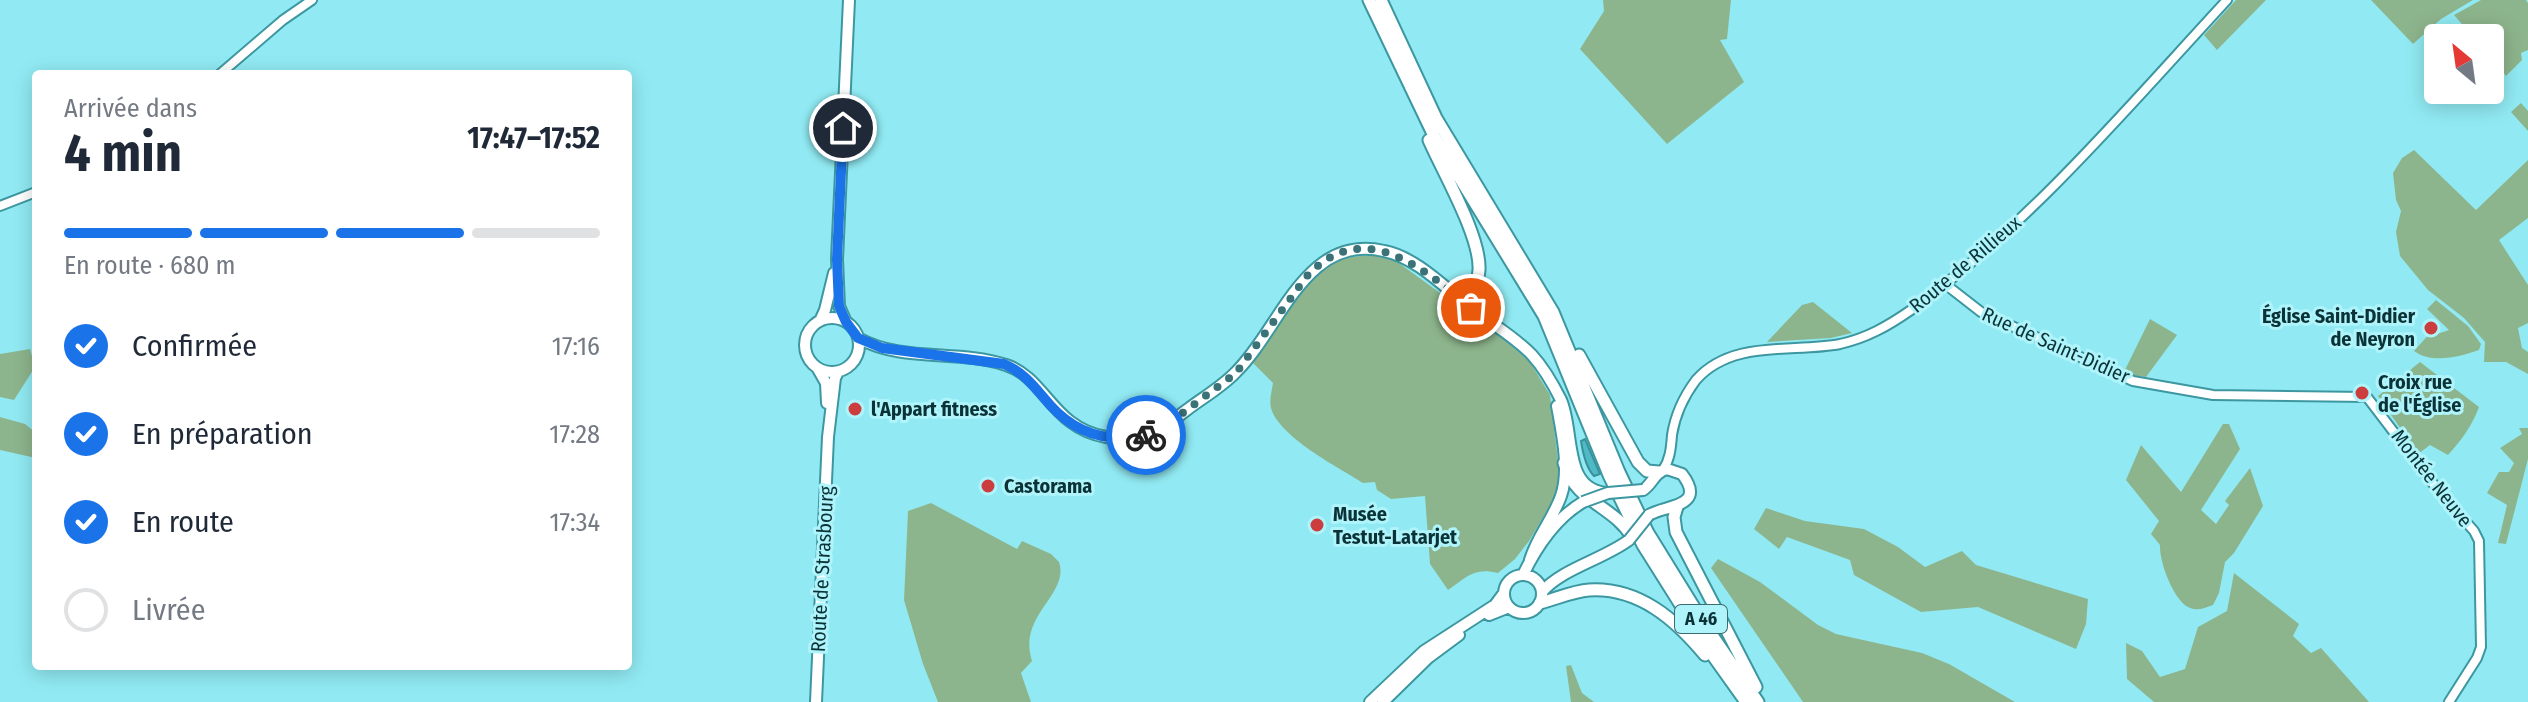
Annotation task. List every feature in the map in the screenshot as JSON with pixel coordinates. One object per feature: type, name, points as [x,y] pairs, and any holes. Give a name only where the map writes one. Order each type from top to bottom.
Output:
[{"type":"highway","name":"A 46","points":[[1369,0],[1448,160],[1544,316],[1609,475],[1643,545],[1746,702]]},
{"type":"highway","name":"A 46","points":[[1381,0],[1436,118],[1553,312],[1641,520],[1694,609],[1760,702]]},
{"type":"highway","points":[[1403,71],[1401,80],[1473,240],[1479,267],[1471,308]]},
{"type":"highway","points":[[1458,297],[1473,291]]},
{"type":"highway","points":[[1553,312],[1638,462],[1647,471],[1661,471]]},
{"type":"highway","points":[[1564,463],[1569,478],[1580,492],[1624,525],[1737,702]]},
{"type":"highway","points":[[1677,507],[1674,517],[1676,532],[1760,702]]},
{"type":"highway","points":[[1541,597],[1592,590],[1638,599],[1666,613],[1678,623],[1705,655]]},
{"type":"main road","points":[[849,0],[837,259],[839,306],[858,338],[900,352],[1004,364],[1028,378],[1051,406],[1080,429],[1107,438],[1130,438],[1150,434],[1172,421],[1236,373],[1307,276],[1321,263],[1336,255],[1363,249],[1391,253],[1418,268],[1528,351],[1562,403],[1575,469],[1583,483],[1593,491],[1608,493]]},
{"type":"main road","points":[[837,259],[825,310],[820,321],[808,332],[805,346],[808,359],[817,368],[838,372],[857,356],[858,338]]},
{"type":"main road","points":[[820,321],[837,318],[846,322]]},
{"type":"main road","points":[[857,356],[900,352]]},
{"type":"main road","name":"Route de Strasbourg","points":[[816,702],[828,437],[826,383],[817,368]]},
{"type":"main road","name":"Route de Strasbourg","points":[[828,437],[838,372]]},
{"type":"main road","points":[[1370,702],[1424,651],[1495,605],[1509,581],[1523,575],[1540,534],[1560,500],[1564,463],[1552,384]]},
{"type":"main road","points":[[1383,702],[1428,658],[1482,620],[1509,607],[1525,613],[1534,610],[1555,581],[1629,540],[1649,515],[1664,508],[1677,507],[1685,501],[1687,481],[1679,472],[1661,471],[1646,488],[1608,493],[1583,502],[1559,522],[1530,560]]},
{"type":"main road","points":[[1646,488],[1651,498],[1664,508]]},
{"type":"main road","points":[[1523,575],[1538,582],[1541,597]]},
{"type":"main road","points":[[1504,593],[1509,607]]},
{"type":"street","points":[[225,70],[283,20],[312,0]]},
{"type":"street","name":"Route de Rillieux","points":[[1661,471],[1668,461],[1678,412],[1696,381],[1714,366],[1749,351],[1825,346],[1876,333],[1945,284],[1995,243],[2046,194],[2227,0]]},
{"type":"street","points":[[0,206],[32,194]]},
{"type":"street","name":"Rue de Saint-Didier","points":[[1945,284],[1981,312],[2133,381],[2213,395],[2367,397]]},
{"type":"street","name":"Montée Neuve","points":[[2367,397],[2479,541],[2481,647],[2449,702]]},
{"type":"street","points":[[1672,445],[1679,472]]},
{"type":"green space","points":[[1603,0],[1731,0],[1727,39],[1720,40],[1744,82],[1667,144],[1580,49],[1604,11]]},
{"type":"green space","points":[[2236,0],[2266,0],[2217,50],[2204,35]]},
{"type":"green space","points":[[2371,0],[2473,0],[2435,24],[2424,24],[2424,34],[2413,44]]},
{"type":"green space","points":[[2481,0],[2526,0],[2528,50],[2521,53],[2522,60],[2506,76],[2504,24],[2462,24],[2454,15]]},
{"type":"green space","points":[[2521,103],[2528,111],[2528,131],[2511,112]]},
{"type":"green space","points":[[2414,150],[2476,210],[2528,160],[2528,218],[2499,240],[2528,285],[2528,323],[2518,328],[2522,348],[2528,352],[2528,374],[2506,362],[2484,362],[2485,342],[2464,318],[2428,290],[2400,256],[2396,232],[2401,211],[2396,200],[2393,173],[2402,158]]},
{"type":"green space","points":[[1377,255],[1396,261],[1501,337],[1530,362],[1550,395],[1559,469],[1557,494],[1515,559],[1498,573],[1477,572],[1448,590],[1430,564],[1425,496],[1391,499],[1377,490],[1375,482],[1363,483],[1297,440],[1276,419],[1271,408],[1273,383],[1252,362],[1287,309],[1319,272],[1340,260]]},
{"type":"green space","points":[[2436,300],[2468,326],[2481,344],[2479,350],[2437,358],[2414,351],[2431,332],[2434,335],[2449,330],[2427,309]]},
{"type":"green space","points":[[1813,302],[1852,333],[1831,338],[1767,342],[1802,305]]},
{"type":"green space","points":[[2150,319],[2177,335],[2146,377],[2123,374]]},
{"type":"green space","points":[[30,349],[32,372],[14,400],[0,397],[0,354]]},
{"type":"green space","points":[[2420,362],[2479,407],[2466,432],[2448,455],[2430,445],[2418,454],[2378,396]]},
{"type":"green space","points":[[0,417],[25,424],[32,430],[32,457],[0,450]]},
{"type":"green space","points":[[2223,424],[2229,424],[2240,449],[2201,510],[2216,524],[2229,505],[2225,501],[2250,468],[2263,506],[2225,562],[2219,593],[2213,605],[2194,609],[2182,603],[2168,579],[2160,545],[2151,534],[2159,521],[2126,480],[2141,445],[2181,492]]},
{"type":"green space","points":[[2519,428],[2528,428],[2528,459],[2506,544],[2498,543],[2507,505],[2487,493],[2499,472],[2509,472],[2514,463],[2500,448],[2522,434]]},
{"type":"green space","points":[[931,503],[1017,549],[1022,541],[1051,554],[1059,562],[1057,585],[1031,631],[1029,645],[1032,661],[1021,673],[1031,702],[938,702],[904,600],[908,511]]},
{"type":"green space","points":[[1766,508],[1805,521],[1864,529],[1898,547],[1925,567],[1962,551],[1976,565],[2088,599],[2086,624],[2076,649],[1978,607],[1921,612],[1854,575],[1850,560],[1787,537],[1779,549],[1754,529]]},
{"type":"green space","points":[[1718,559],[1760,582],[1818,625],[1836,634],[1922,653],[1949,664],[2015,702],[1803,702],[1711,568]]},
{"type":"green space","points":[[2234,573],[2299,624],[2293,636],[2311,653],[2321,648],[2369,702],[2154,702],[2127,679],[2126,643],[2142,651],[2160,677],[2185,669],[2198,627],[2227,611]]},
{"type":"green space","points":[[1571,665],[1582,693],[1594,702],[1571,702],[1566,666]]},
{"type":"water","points":[[1585,439],[1600,474],[1594,476],[1584,456],[1581,441]]},
{"type":"way so far","points":[[1146,435],[1172,421],[1236,373],[1307,276],[1336,255],[1363,249],[1384,250],[1397,255],[1471,308]]},
{"type":"place","name":"Église Saint-Didier de Neyron","points":[[2431,328]]},
{"type":"place","name":"Croix rue de l'Église","points":[[2362,393]]},
{"type":"place","name":"l'Appart fitness","points":[[855,409]]},
{"type":"place","name":"Castorama","points":[[988,486]]},
{"type":"place","name":"Musée Testut-Latarjet","points":[[1317,525]]},
{"type":"route","points":[[843,128],[837,259],[839,306],[858,338],[900,352],[1004,364],[1028,378],[1066,420],[1087,433],[1107,438],[1146,435]]}]
